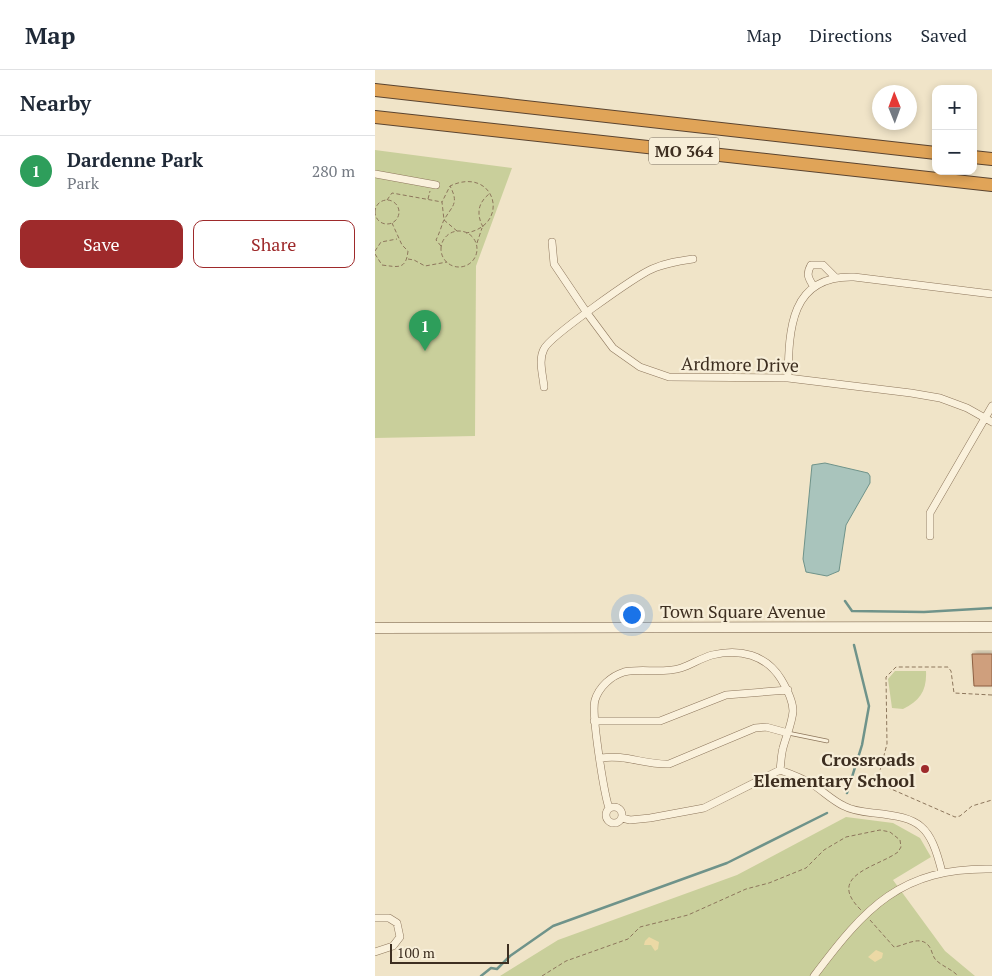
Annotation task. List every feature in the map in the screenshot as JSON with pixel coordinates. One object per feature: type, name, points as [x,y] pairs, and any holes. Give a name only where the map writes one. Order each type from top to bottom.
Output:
[{"type":"highway","name":"MO 364","points":[[375,90],[932,153]]},
{"type":"highway","name":"MO 364","points":[[375,116],[992,186]]},
{"type":"highway","points":[[977,157],[992,159]]},
{"type":"main road","name":"Town Square Avenue","points":[[375,628],[992,627]]},
{"type":"street","points":[[375,174],[436,185]]},
{"type":"street","name":"Ardmore Drive","points":[[552,242],[554,264],[587,314],[613,348],[641,367],[669,377],[788,378],[940,398],[989,420]]},
{"type":"street","points":[[544,387],[541,356],[550,340],[632,280],[651,269],[669,263],[693,259]]},
{"type":"street","points":[[814,287],[808,278],[807,271],[811,265],[823,265],[836,278]]},
{"type":"street","points":[[788,378],[789,342],[797,306],[814,287],[836,278],[854,277],[992,294]]},
{"type":"street","points":[[930,536],[930,513],[989,420],[992,406]]},
{"type":"street","points":[[622,818],[616,823],[608,821],[605,814],[609,808],[594,721],[594,702],[598,691],[615,676],[625,672],[673,670],[712,655],[729,653],[754,655],[775,669],[788,690],[793,712],[783,749],[780,770]]},
{"type":"street","points":[[594,721],[660,720],[726,695],[788,690]]},
{"type":"street","points":[[601,758],[623,756],[658,764],[669,764],[743,731],[766,727],[788,733]]},
{"type":"street","points":[[622,818],[630,820],[650,818],[705,808],[780,770]]},
{"type":"street","points":[[780,770],[813,785],[844,806],[856,810],[904,816],[916,823],[927,832],[936,850],[942,872]]},
{"type":"street","points":[[609,808],[619,808],[622,818]]},
{"type":"street","points":[[814,976],[865,915],[899,888],[919,878],[942,872],[963,869],[992,869]]},
{"type":"street","points":[[375,918],[389,918],[397,922],[400,937],[393,946],[375,952]]},
{"type":"lane","points":[[788,733],[827,741]]},
{"type":"path","points":[[441,246],[436,240],[444,220],[442,202],[450,186],[461,180],[472,180],[482,184],[490,193],[493,202],[493,212],[483,227],[476,245]]},
{"type":"path","points":[[444,220],[450,215],[455,200],[450,186]]},
{"type":"path","points":[[387,200],[392,193],[442,202]]},
{"type":"path","points":[[483,227],[478,212],[480,205],[490,193]]},
{"type":"path","points":[[392,201],[398,208],[397,217],[392,223],[380,221],[375,214],[379,202],[392,201]]},
{"type":"path","points":[[444,220],[457,231],[466,233],[473,238],[476,245],[477,252],[470,264],[456,267],[447,262],[441,253],[441,246],[448,235],[457,231]]},
{"type":"path","points":[[392,223],[398,239],[408,251],[407,259],[396,268],[382,264],[375,253],[381,242],[398,239]]},
{"type":"path","points":[[466,233],[483,227]]},
{"type":"path","points":[[407,259],[415,260],[425,266],[447,262]]},
{"type":"path","points":[[992,694],[954,692],[951,671],[948,667],[896,667],[886,677],[887,744],[878,778],[882,785],[955,816],[960,816],[972,806],[992,800]]},
{"type":"path","points":[[542,976],[566,961],[628,939],[640,927],[688,915],[746,889],[769,883],[791,872],[806,868],[824,850],[846,837],[880,830],[890,832],[900,840],[901,847],[899,852],[865,868],[855,876],[849,885],[851,899],[894,947],[921,941],[928,944],[936,960],[951,969],[958,976]]},
{"type":"green space","points":[[375,150],[512,168],[476,266],[475,436],[375,438]]},
{"type":"green space","points":[[895,671],[926,671],[924,689],[921,694],[914,702],[903,709],[892,708],[888,679]]},
{"type":"green space","points":[[846,817],[893,823],[920,838],[931,857],[893,880],[945,951],[975,976],[500,976],[558,940],[737,875]]},
{"type":"sand","points":[[649,937],[659,942],[658,949],[655,951],[651,945],[644,945]]},
{"type":"sand","points":[[876,950],[883,953],[882,958],[875,962],[868,957]]},
{"type":"water","points":[[825,463],[868,473],[870,476],[870,483],[846,525],[839,571],[827,576],[806,572],[803,559],[812,465]]},
{"type":"building","points":[[972,654],[992,654],[992,686],[974,686]]},
{"type":"waterway","points":[[845,601],[852,611],[924,612],[992,608]]},
{"type":"waterway","points":[[847,793],[862,745],[869,706],[854,645]]},
{"type":"waterway","points":[[481,976],[491,968],[497,969],[510,956],[553,926],[727,863],[827,813]]},
{"type":"place","name":"Dardenne Park","points":[[425,351]]},
{"type":"place","name":"Crossroads Elementary School","points":[[925,769]]}]
